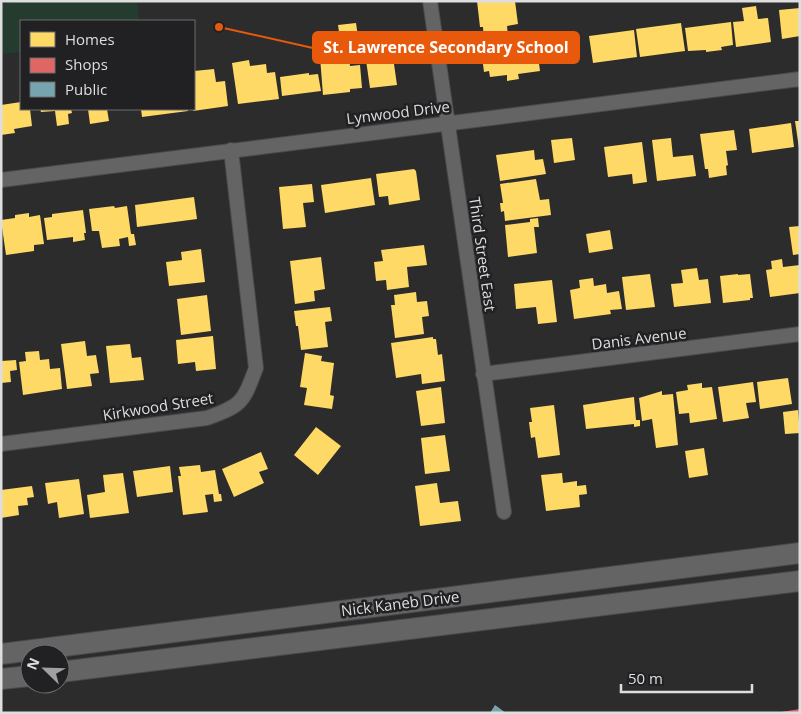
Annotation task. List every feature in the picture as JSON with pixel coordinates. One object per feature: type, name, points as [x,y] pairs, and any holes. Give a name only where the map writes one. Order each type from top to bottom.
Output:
[{"type":"street","name":"Third Street East","points":[[430,1],[504,512]]},
{"type":"street","name":"Lynwood Drive","points":[[1,180],[800,79]]},
{"type":"street","name":"Kirkwood Street","points":[[1,444],[207,418],[232,409],[245,395],[256,368],[231,150]]},
{"type":"street","name":"Danis Avenue","points":[[483,374],[800,334]]},
{"type":"street","name":"Nick Kaneb Drive","points":[[1,654],[800,553]]},
{"type":"street","name":"Nick Kaneb Drive","points":[[70,671],[800,581]]},
{"type":"street","points":[[1,679],[20,677]]},
{"type":"green space","points":[[26,1],[137,1],[139,20],[20,20],[20,52],[1,54],[1,4]]},
{"type":"building: Homes","points":[[477,1],[515,1],[518,24],[507,26],[508,37],[484,40],[483,27],[480,27]]},
{"type":"building: Homes","points":[[756,6],[758,19],[768,18],[771,42],[736,47],[733,22],[744,21],[742,8]]},
{"type":"building: Homes","points":[[800,8],[800,36],[782,39],[779,10]]},
{"type":"building: Homes","points":[[731,22],[733,45],[721,47],[722,50],[706,52],[706,50],[688,51],[685,28]]},
{"type":"building: Homes","points":[[356,23],[359,44],[341,46],[338,25]]},
{"type":"building: Homes","points":[[681,23],[685,51],[640,57],[636,29]]},
{"type":"building: Homes","points":[[634,30],[637,57],[593,63],[589,36]]},
{"type":"building: Homes","points":[[390,36],[397,85],[370,88],[363,39]]},
{"type":"building: Homes","points":[[536,41],[540,71],[518,74],[519,79],[507,81],[507,75],[490,77],[489,71],[484,72],[482,56],[487,55],[486,48]]},
{"type":"building: Homes","points":[[349,55],[350,66],[360,65],[362,88],[350,89],[350,92],[323,95],[320,57]]},
{"type":"building: Homes","points":[[249,60],[250,66],[266,64],[267,73],[275,72],[279,99],[238,104],[232,63]]},
{"type":"building: Homes","points":[[214,69],[216,82],[225,81],[228,106],[193,111],[195,110],[195,71]]},
{"type":"building: Homes","points":[[309,73],[309,75],[318,74],[321,91],[282,96],[280,77]]},
{"type":"building: Homes","points":[[20,102],[20,110],[30,110],[32,126],[14,129],[15,133],[1,135],[1,105]]},
{"type":"building: Homes","points":[[40,110],[71,110],[72,113],[68,114],[69,124],[57,126],[55,111],[41,112]]},
{"type":"building: Homes","points":[[88,110],[107,110],[109,121],[90,124]]},
{"type":"building: Homes","points":[[141,110],[188,110],[188,111],[142,117]]},
{"type":"building: Homes","points":[[795,121],[800,121],[800,148],[799,148]]},
{"type":"building: Homes","points":[[791,123],[794,147],[752,153],[749,129]]},
{"type":"building: Homes","points":[[734,130],[737,150],[726,151],[727,175],[709,178],[708,169],[705,169],[700,134]]},
{"type":"building: Homes","points":[[572,138],[575,160],[554,163],[551,140]]},
{"type":"building: Homes","points":[[671,138],[673,157],[693,155],[696,176],[657,181],[652,140]]},
{"type":"building: Homes","points":[[642,142],[647,182],[633,184],[632,174],[608,177],[604,147]]},
{"type":"building: Homes","points":[[534,150],[535,160],[543,159],[546,174],[500,181],[496,155]]},
{"type":"building: Homes","points":[[414,169],[416,171],[420,200],[389,205],[388,196],[379,197],[376,174]]},
{"type":"building: Homes","points":[[371,178],[375,205],[325,213],[321,185]]},
{"type":"building: Homes","points":[[536,179],[540,200],[549,199],[551,215],[505,221],[504,211],[501,212],[500,203],[503,203],[500,184]]},
{"type":"building: Homes","points":[[312,184],[314,202],[303,203],[306,227],[283,229],[279,187]]},
{"type":"building: Homes","points":[[194,197],[197,219],[137,227],[135,205]]},
{"type":"building: Homes","points":[[114,206],[115,208],[127,206],[131,234],[134,234],[136,245],[129,246],[128,237],[119,239],[120,246],[102,248],[99,231],[92,231],[89,209]]},
{"type":"building: Homes","points":[[83,210],[85,240],[73,242],[73,237],[47,240],[44,218],[52,217],[52,214]]},
{"type":"building: Homes","points":[[29,213],[29,217],[40,215],[44,244],[34,245],[34,251],[6,255],[1,220]]},
{"type":"building: Homes","points":[[538,218],[539,227],[534,227],[537,253],[508,257],[505,225],[530,222],[530,219]]},
{"type":"building: Homes","points":[[800,226],[800,254],[793,255],[789,227]]},
{"type":"building: Homes","points":[[610,230],[613,249],[589,253],[586,234]]},
{"type":"building: Homes","points":[[424,245],[427,265],[407,267],[409,287],[387,290],[386,280],[376,281],[374,262],[383,261],[381,250]]},
{"type":"building: Homes","points":[[201,249],[205,282],[169,286],[166,262],[182,260],[181,252]]},
{"type":"building: Homes","points":[[321,257],[325,289],[314,291],[315,301],[295,304],[290,261]]},
{"type":"building: Homes","points":[[782,259],[783,267],[800,265],[800,293],[770,297],[766,270],[772,269],[771,261]]},
{"type":"building: Homes","points":[[697,268],[699,280],[708,279],[711,303],[674,307],[671,284],[683,283],[681,270]]},
{"type":"building: Homes","points":[[650,274],[655,307],[626,310],[622,277]]},
{"type":"building: Homes","points":[[750,274],[753,298],[723,303],[720,276]]},
{"type":"building: Homes","points":[[593,278],[594,286],[606,284],[607,293],[619,291],[622,309],[610,310],[611,314],[574,319],[570,290],[580,288],[579,280]]},
{"type":"building: Homes","points":[[552,280],[557,322],[538,324],[536,307],[516,309],[514,284]]},
{"type":"building: Homes","points":[[416,292],[417,302],[427,301],[429,316],[422,317],[424,334],[395,338],[391,305],[395,305],[394,295]]},
{"type":"building: Homes","points":[[207,295],[211,331],[181,335],[177,299]]},
{"type":"building: Homes","points":[[330,307],[332,321],[325,322],[328,347],[301,350],[294,311]]},
{"type":"building: Homes","points":[[213,336],[216,369],[196,371],[195,362],[178,364],[176,340]]},
{"type":"building: Homes","points":[[433,337],[433,339],[436,339],[438,355],[442,354],[445,381],[422,384],[421,374],[396,378],[391,343]]},
{"type":"building: Homes","points":[[85,341],[87,356],[96,355],[99,373],[90,374],[92,386],[67,389],[61,344]]},
{"type":"building: Homes","points":[[130,344],[132,358],[141,357],[144,380],[110,383],[106,346]]},
{"type":"building: Homes","points":[[39,351],[40,360],[49,359],[50,369],[60,368],[62,389],[23,395],[19,362],[26,361],[25,352]]},
{"type":"building: Homes","points":[[305,353],[322,356],[321,361],[334,363],[330,395],[334,396],[332,409],[304,405],[307,388],[300,387]]},
{"type":"building: Homes","points":[[16,360],[17,370],[10,371],[11,382],[1,383],[1,361]]},
{"type":"building: Homes","points":[[788,378],[792,404],[760,409],[757,382]]},
{"type":"building: Homes","points":[[753,382],[756,402],[746,403],[749,418],[723,422],[718,387]]},
{"type":"building: Homes","points":[[702,383],[702,388],[712,387],[717,419],[690,423],[689,413],[679,414],[676,392],[688,390],[687,385]]},
{"type":"building: Homes","points":[[441,387],[445,423],[421,426],[416,391]]},
{"type":"building: Homes","points":[[662,391],[662,395],[673,394],[678,445],[656,448],[652,419],[642,421],[639,398]]},
{"type":"building: Homes","points":[[634,397],[636,420],[640,420],[640,426],[634,427],[634,424],[586,429],[583,405]]},
{"type":"building: Homes","points":[[554,405],[560,455],[538,458],[535,437],[531,438],[529,422],[532,422],[530,408]]},
{"type":"building: Homes","points":[[798,410],[800,433],[785,434],[783,412]]},
{"type":"building: Homes","points":[[316,427],[341,446],[318,475],[294,455]]},
{"type":"building: Homes","points":[[445,435],[450,471],[425,474],[421,438]]},
{"type":"building: Homes","points":[[704,448],[708,475],[689,478],[685,451]]},
{"type":"building: Homes","points":[[261,452],[268,469],[259,472],[264,483],[234,497],[222,469]]},
{"type":"building: Homes","points":[[200,465],[201,472],[215,470],[222,501],[214,502],[213,494],[205,495],[208,512],[183,515],[178,476],[181,476],[179,467]]},
{"type":"building: Homes","points":[[170,466],[173,492],[137,497],[133,471]]},
{"type":"building: Homes","points":[[123,473],[129,513],[90,518],[87,495],[105,492],[103,475]]},
{"type":"building: Homes","points":[[562,473],[563,483],[577,481],[577,486],[586,485],[587,494],[579,495],[580,507],[546,511],[541,475]]},
{"type":"building: Homes","points":[[79,479],[84,514],[59,518],[57,502],[48,504],[45,483]]},
{"type":"building: Homes","points":[[437,483],[440,503],[458,501],[461,521],[420,526],[415,486]]},
{"type":"building: Homes","points":[[32,486],[34,497],[27,498],[28,505],[18,506],[19,515],[1,518],[1,490]]},
{"type":"building: Shops","points":[[800,709],[800,713],[781,713],[781,712]]},
{"type":"building: Public","points":[[495,705],[506,713],[490,713]]},
{"type":"place","name":"St. Lawrence Secondary School","points":[[219,27]]}]
